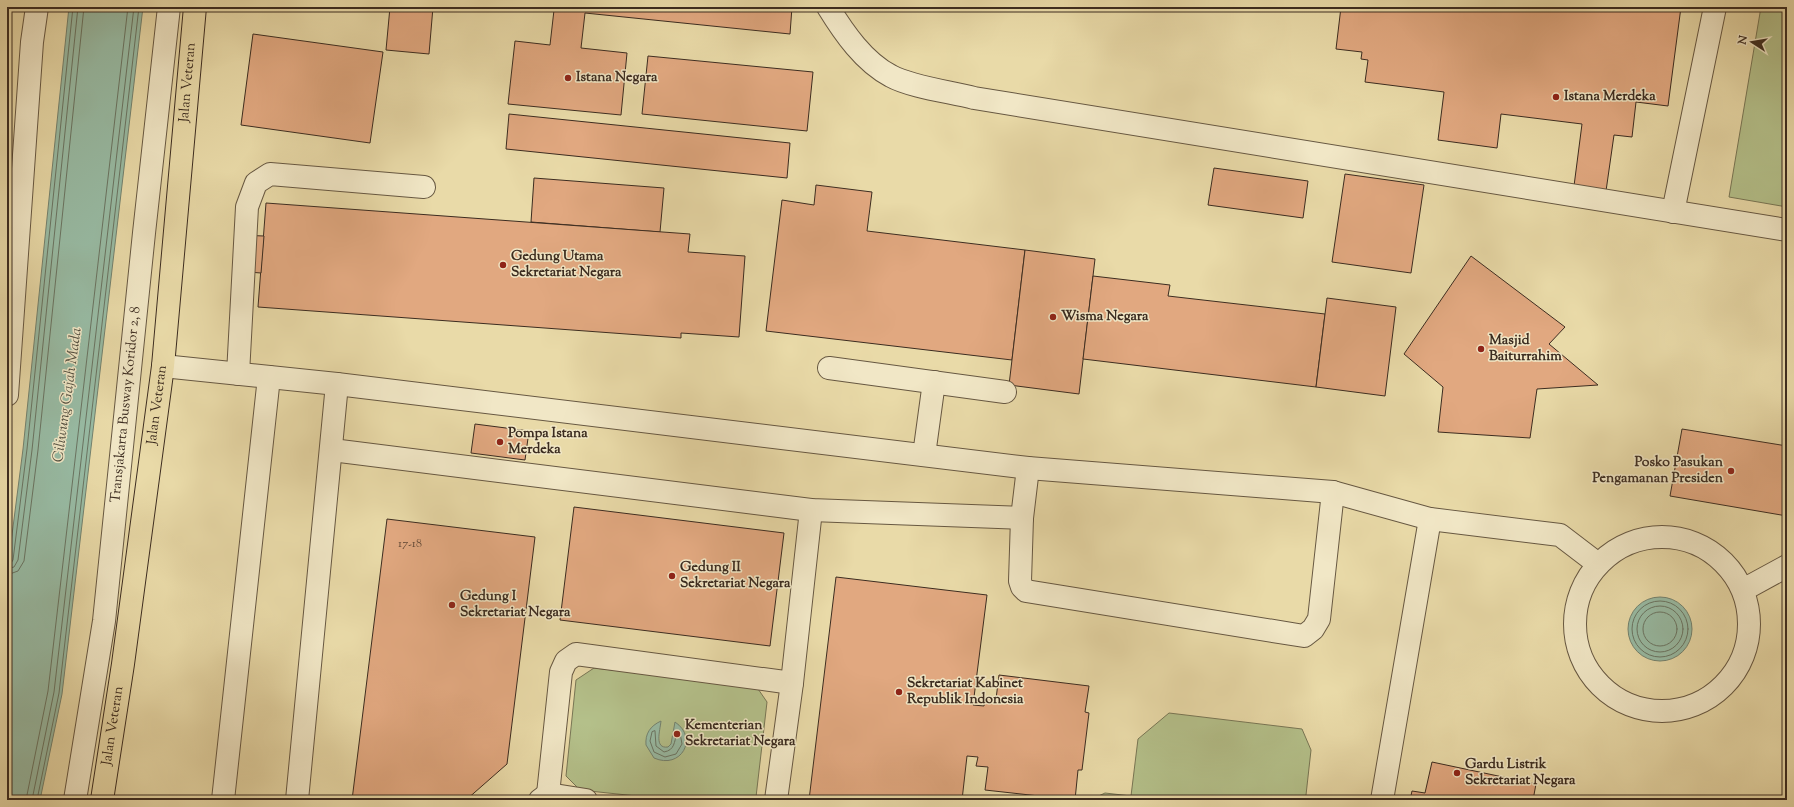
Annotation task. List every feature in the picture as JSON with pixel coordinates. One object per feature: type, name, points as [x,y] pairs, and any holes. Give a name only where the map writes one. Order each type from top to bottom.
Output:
[{"type":"main road","name":"Jalan Veteran","points":[[102,800],[123,664],[163,366],[195,7]]},
{"type":"lane","points":[[7,395],[32,42],[37,7]]},
{"type":"lane","name":"Transjakarta Busway Koridor 2, 8","points":[[75,800],[104,621],[142,248],[169,7]]},
{"type":"lane","points":[[828,7],[841,29],[855,46],[870,61],[892,76],[974,98],[1787,230]]},
{"type":"lane","points":[[1673,212],[1715,7]]},
{"type":"lane","points":[[238,374],[247,207],[256,183],[270,174],[424,187]]},
{"type":"lane","points":[[163,366],[337,384],[1028,468],[1334,492],[1430,519],[1560,535],[1598,564]]},
{"type":"lane","points":[[829,368],[1005,392]]},
{"type":"lane","points":[[223,800],[269,377]]},
{"type":"lane","points":[[924,455],[934,382]]},
{"type":"lane","points":[[297,800],[332,450],[337,384]]},
{"type":"lane","points":[[332,450],[811,510],[1022,518]]},
{"type":"lane","points":[[1028,468],[1022,518],[1020,581],[1022,587],[1026,591],[1304,636],[1313,629],[1319,619],[1334,492]]},
{"type":"lane","points":[[776,800],[792,684],[811,510]]},
{"type":"lane","points":[[1382,800],[1430,519]]},
{"type":"lane","points":[[1664,536],[1689,540],[1716,556],[1730,568],[1743,590],[1749,614],[1748,639],[1740,663],[1726,684],[1706,700],[1684,709],[1659,712],[1634,708],[1612,696],[1598,684],[1581,658],[1575,634],[1576,609],[1583,585],[1598,564],[1617,548],[1640,539],[1664,536]]},
{"type":"lane","points":[[1743,590],[1787,566]]},
{"type":"lane","points":[[586,800],[544,797],[560,672],[566,661],[576,654],[792,684]]},
{"type":"shaded area","points":[[1761,7],[1787,7],[1787,207],[1729,197]]},
{"type":"shaded area","points":[[594,668],[756,686],[767,702],[756,797],[752,800],[674,800],[580,790],[566,776],[576,680]]},
{"type":"shaded area","points":[[1169,713],[1302,729],[1311,750],[1306,795],[1299,800],[1090,800],[1105,793],[1131,796],[1138,739]]},
{"type":"water","name":"Ciliwung Gajah Mada","points":[[69,7],[143,7],[62,694],[40,800],[7,800],[7,574],[23,449]]},
{"type":"water","points":[[1660,597],[1678,603],[1686,611],[1692,629],[1686,647],[1678,655],[1660,661],[1642,655],[1634,647],[1628,629],[1634,611],[1642,603]]},
{"type":"water","points":[[661,721],[659,742],[664,747],[668,747],[671,744],[675,722],[686,736],[684,750],[679,756],[672,760],[664,761],[654,758],[646,745],[647,734],[654,725]]},
{"type":"building","points":[[390,7],[433,7],[429,54],[386,50]]},
{"type":"building","name":"Istana Negara","points":[[522,7],[792,7],[790,34],[585,13],[581,48],[627,53],[621,115],[508,104],[515,41],[550,45],[554,10]]},
{"type":"building","name":"Istana Merdeka","points":[[1341,7],[1681,7],[1668,106],[1636,102],[1632,137],[1614,135],[1606,191],[1574,186],[1582,124],[1501,114],[1497,148],[1438,140],[1444,92],[1365,82],[1368,60],[1361,59],[1362,52],[1336,49]]},
{"type":"building","points":[[253,34],[383,52],[370,143],[241,125]]},
{"type":"building","points":[[648,56],[813,72],[807,131],[642,114]]},
{"type":"building","points":[[509,114],[790,143],[787,178],[506,149]]},
{"type":"building","points":[[1214,168],[1308,181],[1303,218],[1208,205]]},
{"type":"building","points":[[1345,174],[1424,185],[1411,273],[1332,262]]},
{"type":"building","points":[[534,178],[664,188],[660,232],[531,222]]},
{"type":"building","points":[[816,185],[872,192],[867,231],[1025,250],[1012,360],[766,331],[782,200],[814,205]]},
{"type":"building","name":"Gedung Utama Sekretariat Negara","points":[[266,203],[690,234],[688,252],[745,256],[739,337],[681,333],[681,338],[258,307]]},
{"type":"building","points":[[238,235],[264,236],[261,273],[235,271]]},
{"type":"building","name":"Wisma Negara","points":[[1025,250],[1095,259],[1079,394],[1009,385]]},
{"type":"building","name":"Masjid Baiturrahim","points":[[1471,256],[1565,327],[1549,344],[1598,385],[1537,389],[1530,438],[1438,432],[1443,387],[1404,354]]},
{"type":"building","points":[[1093,276],[1170,285],[1168,296],[1325,314],[1316,387],[1083,359]]},
{"type":"building","points":[[1327,298],[1396,307],[1385,396],[1316,387]]},
{"type":"building","name":"Pompa Istana Merdeka","points":[[475,424],[529,431],[525,460],[471,453]]},
{"type":"building","name":"Posko Pasukan Pengamanan Presiden","points":[[1682,429],[1787,446],[1787,516],[1670,496]]},
{"type":"building","name":"Gedung II Sekretariat Negara","points":[[574,507],[784,533],[770,646],[560,620]]},
{"type":"building","name":"Gedung I Sekretariat Negara","points":[[387,519],[535,537],[507,764],[466,800],[352,800]]},
{"type":"building","name":"Sekretariat Kabinet Republik Indonesia","points":[[836,577],[987,595],[973,705],[984,706],[985,697],[996,699],[999,675],[1089,686],[1085,712],[1089,713],[1082,770],[1078,770],[1075,800],[985,790],[988,767],[976,766],[978,757],[967,756],[962,800],[809,800]]},
{"type":"building","name":"Gardu Listrik Sekretariat Negara","points":[[1432,762],[1536,784],[1533,800],[1410,800],[1412,791],[1425,793]]},
{"type":"place","name":"Istana Negara","points":[[568,78]]},
{"type":"place","name":"Istana Merdeka","points":[[1556,97]]},
{"type":"place","name":"Gedung Utama Sekretariat Negara","points":[[503,265]]},
{"type":"place","name":"Wisma Negara","points":[[1053,317]]},
{"type":"place","name":"Masjid Baiturrahim","points":[[1481,349]]},
{"type":"place","name":"Pompa Istana Merdeka","points":[[500,442]]},
{"type":"place","name":"Posko Pasukan Pengamanan Presiden","points":[[1731,471]]},
{"type":"place","name":"Gedung II Sekretariat Negara","points":[[672,576]]},
{"type":"place","name":"Gedung I Sekretariat Negara","points":[[452,605]]},
{"type":"place","name":"Sekretariat Kabinet Republik Indonesia","points":[[899,692]]},
{"type":"place","name":"Kementerian Sekretariat Negara","points":[[677,734]]},
{"type":"place","name":"Gardu Listrik Sekretariat Negara","points":[[1457,773]]}]
